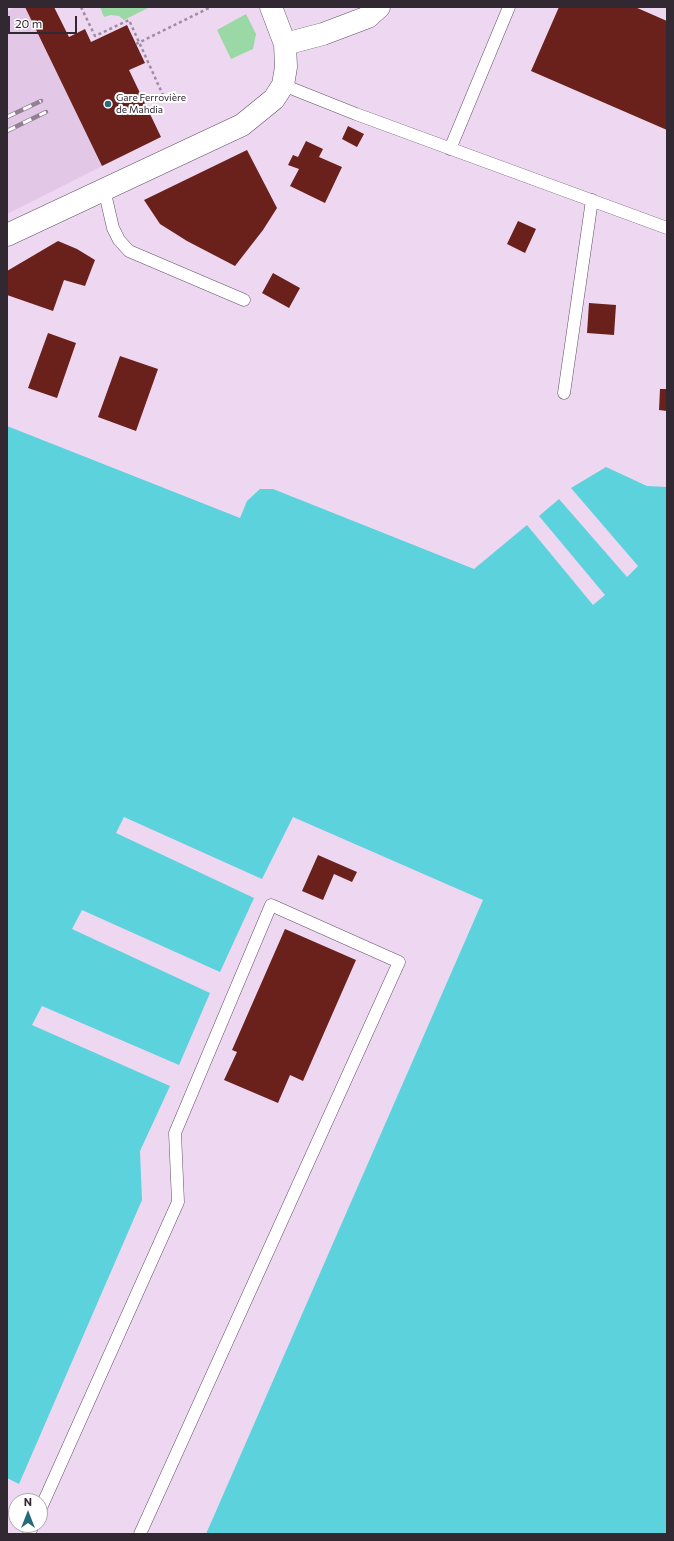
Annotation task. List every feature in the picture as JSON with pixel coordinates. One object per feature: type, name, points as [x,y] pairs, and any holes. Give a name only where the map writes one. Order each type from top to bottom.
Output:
[{"type":"street","points":[[7,235],[242,124],[274,99],[283,85],[286,67],[286,44],[271,7]]},
{"type":"street","points":[[286,44],[324,34],[368,17],[379,7]]},
{"type":"lane","points":[[450,148],[509,7]]},
{"type":"lane","points":[[283,85],[356,114],[667,228]]},
{"type":"lane","points":[[104,189],[113,228],[128,251],[244,300]]},
{"type":"lane","points":[[564,393],[592,200]]},
{"type":"lane","points":[[48,1493],[178,1202],[175,1133],[271,905],[398,962],[140,1534]]},
{"type":"path","points":[[81,7],[95,36],[129,20],[167,104]]},
{"type":"path","points":[[136,44],[211,7]]},
{"type":"shaded area","points":[[15,7],[25,7],[102,166],[7,214],[7,12]]},
{"type":"green space","points":[[100,7],[150,7],[124,20],[119,16],[111,15],[104,17]]},
{"type":"green space","points":[[246,14],[256,34],[253,49],[231,59],[217,30]]},
{"type":"water","points":[[7,426],[240,518],[247,501],[260,489],[273,489],[474,569],[527,525],[593,605],[605,595],[539,516],[559,499],[627,577],[638,566],[571,488],[606,467],[647,486],[667,487],[667,1534],[206,1534],[483,900],[293,817],[262,879],[124,817],[116,833],[254,898],[220,972],[82,910],[72,929],[210,993],[179,1065],[42,1006],[32,1025],[170,1086],[140,1151],[142,1200],[19,1484],[7,1478]]},
{"type":"building","name":"Gare Ferrovière de Mahdia","points":[[25,7],[54,7],[69,37],[85,29],[91,42],[127,25],[145,63],[129,70],[161,137],[102,166]]},
{"type":"building","points":[[559,7],[635,7],[667,21],[667,130],[531,71]]},
{"type":"building","points":[[348,126],[364,134],[357,147],[342,139]]},
{"type":"building","points":[[306,141],[323,149],[319,157],[342,167],[325,203],[290,186],[299,169],[288,165],[293,155],[298,157]]},
{"type":"building","points":[[247,150],[277,208],[263,230],[235,266],[187,241],[160,224],[144,200]]},
{"type":"building","points":[[518,221],[536,229],[525,253],[507,244]]},
{"type":"building","points":[[58,241],[77,249],[95,260],[85,286],[64,280],[53,311],[7,295],[7,271]]},
{"type":"building","points":[[273,273],[300,288],[289,308],[262,293]]},
{"type":"building","points":[[589,303],[616,305],[614,335],[587,333]]},
{"type":"building","points":[[48,333],[76,343],[57,398],[28,388]]},
{"type":"building","points":[[120,356],[158,369],[136,431],[98,417]]},
{"type":"building","points":[[660,389],[667,389],[667,411],[659,410]]},
{"type":"building","points":[[318,855],[357,872],[352,882],[334,874],[323,900],[302,891]]},
{"type":"building","points":[[285,929],[356,960],[303,1081],[290,1075],[278,1103],[224,1080],[237,1052],[232,1050]]},
{"type":"railway","points":[[7,117],[41,101]]},
{"type":"railway","points":[[7,131],[46,112]]},
{"type":"place","name":"Gare Ferrovière de Mahdia","points":[[108,104]]}]
